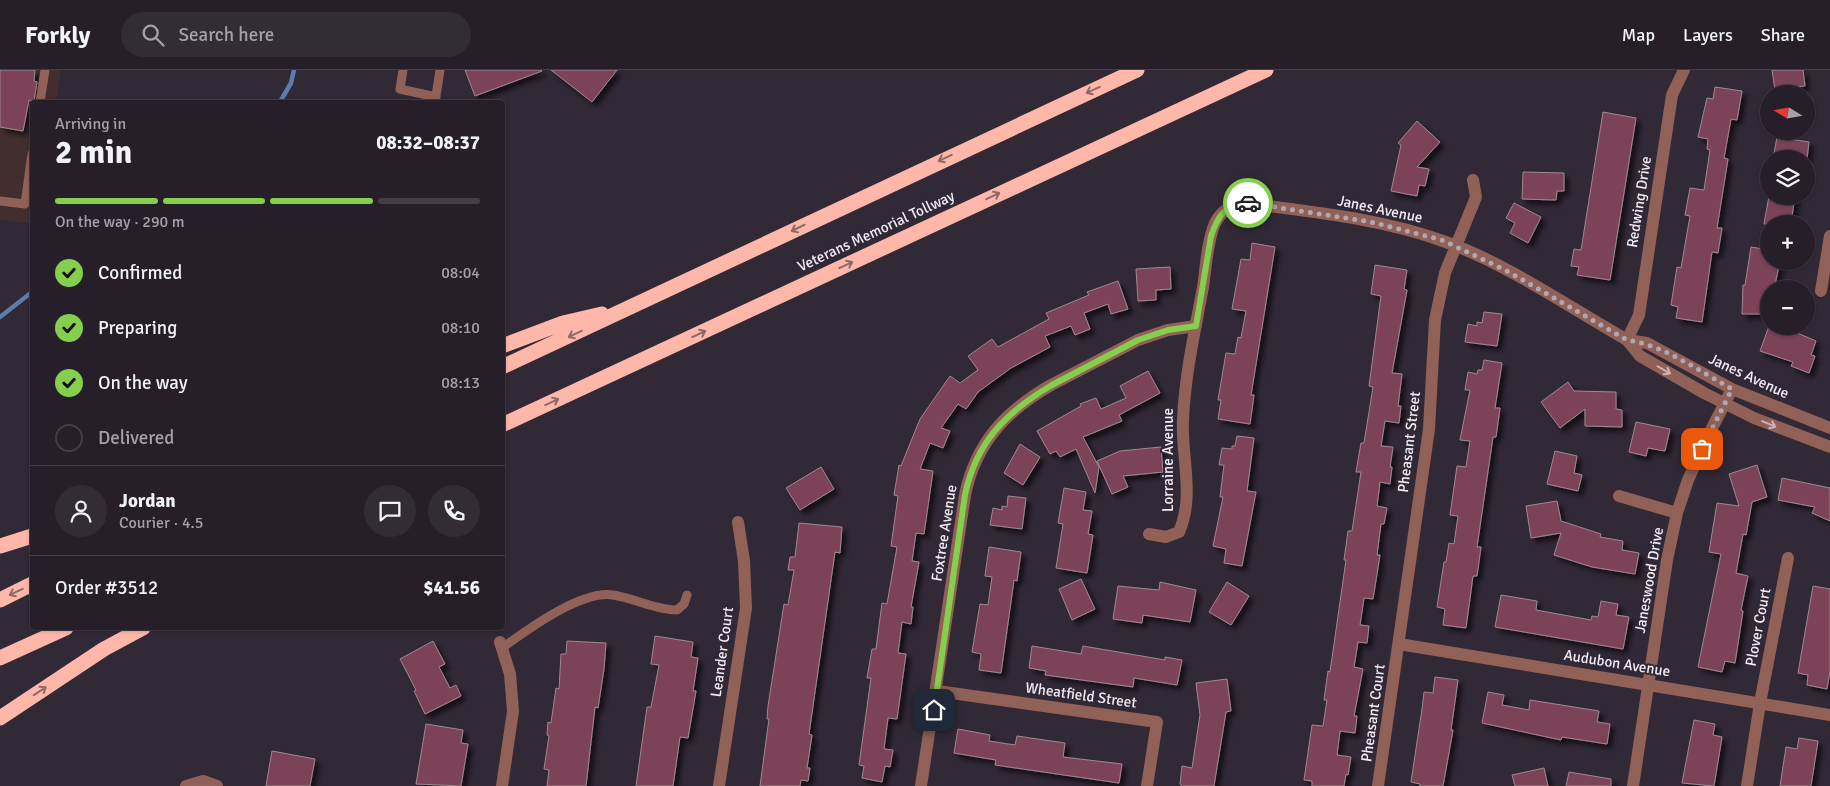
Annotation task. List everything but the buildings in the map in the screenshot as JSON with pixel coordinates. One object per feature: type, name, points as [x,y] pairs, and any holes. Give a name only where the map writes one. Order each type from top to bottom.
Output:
[{"type":"highway","points":[[505,366],[1137,70]]},
{"type":"highway","name":"Veterans Memorial Tollway","points":[[505,424],[1266,70]]},
{"type":"highway","points":[[505,345],[563,323],[635,306]]},
{"type":"highway","points":[[0,546],[30,537]]},
{"type":"highway","points":[[0,600],[30,585]]},
{"type":"highway","points":[[0,658],[62,630]]},
{"type":"highway","points":[[0,718],[104,649],[138,630]]},
{"type":"street","name":"Redwing Drive","points":[[1627,340],[1639,315],[1672,95],[1684,70]]},
{"type":"street","name":"Pheasant Street","points":[[1399,644],[1429,429],[1435,320],[1445,273],[1476,197],[1473,180]]},
{"type":"street","name":"Janes Avenue","points":[[1222,212],[1236,204],[1245,203],[1333,215],[1398,228],[1456,246],[1520,279],[1627,340],[1647,343],[1732,389],[1830,428]]},
{"type":"street","name":"Lorraine Avenue","points":[[1149,534],[1166,537],[1179,532],[1185,518],[1187,499],[1183,420],[1211,236],[1222,212]]},
{"type":"street","points":[[1821,290],[1830,236]]},
{"type":"street","name":"Foxtree Avenue","points":[[921,786],[968,480],[974,462],[995,427],[1038,393],[1138,340],[1168,330],[1196,326]]},
{"type":"street","name":"Janes Avenue","points":[[1627,340],[1640,356],[1725,404],[1830,447]]},
{"type":"street","name":"Janeswood Drive","points":[[1633,786],[1667,560],[1677,513],[1688,480],[1732,389]]},
{"type":"street","points":[[1619,496],[1677,513]]},
{"type":"street","name":"Leander Court","points":[[719,786],[746,608],[744,561],[738,522]]},
{"type":"street","name":"Plover Court","points":[[1747,786],[1760,703],[1788,558]]},
{"type":"street","name":"Audubon Avenue","points":[[1399,644],[1830,715]]},
{"type":"street","name":"Pheasant Court","points":[[1378,786],[1399,644]]},
{"type":"street","points":[[501,645],[510,674],[513,711],[502,786]]},
{"type":"street","name":"Wheatfield Street","points":[[937,691],[1157,722],[1147,786]]},
{"type":"street","points":[[186,786],[203,781],[217,786]]},
{"type":"lane","points":[[40,100],[45,70]]},
{"type":"lane","points":[[403,70],[400,89],[436,100],[440,70]]},
{"type":"lane","points":[[0,202],[25,204],[30,168]]},
{"type":"lane","points":[[501,645],[542,619],[592,598],[610,594],[677,610],[684,604],[686,595]]},
{"type":"shaded area","points":[[0,70],[61,70],[56,100],[30,100],[30,224],[0,219]]},
{"type":"waterway","points":[[281,100],[291,83],[294,70]]},
{"type":"waterway","points":[[0,317],[30,294]]},
{"type":"way so far","points":[[1248,203],[1371,222],[1442,240],[1507,271],[1627,340],[1647,343],[1732,389],[1702,449]]},
{"type":"route","points":[[934,710],[965,495],[974,462],[984,444],[995,427],[1038,393],[1052,385],[1138,340],[1168,330],[1196,326],[1211,236],[1216,223],[1222,212],[1229,207],[1248,203]]}]
